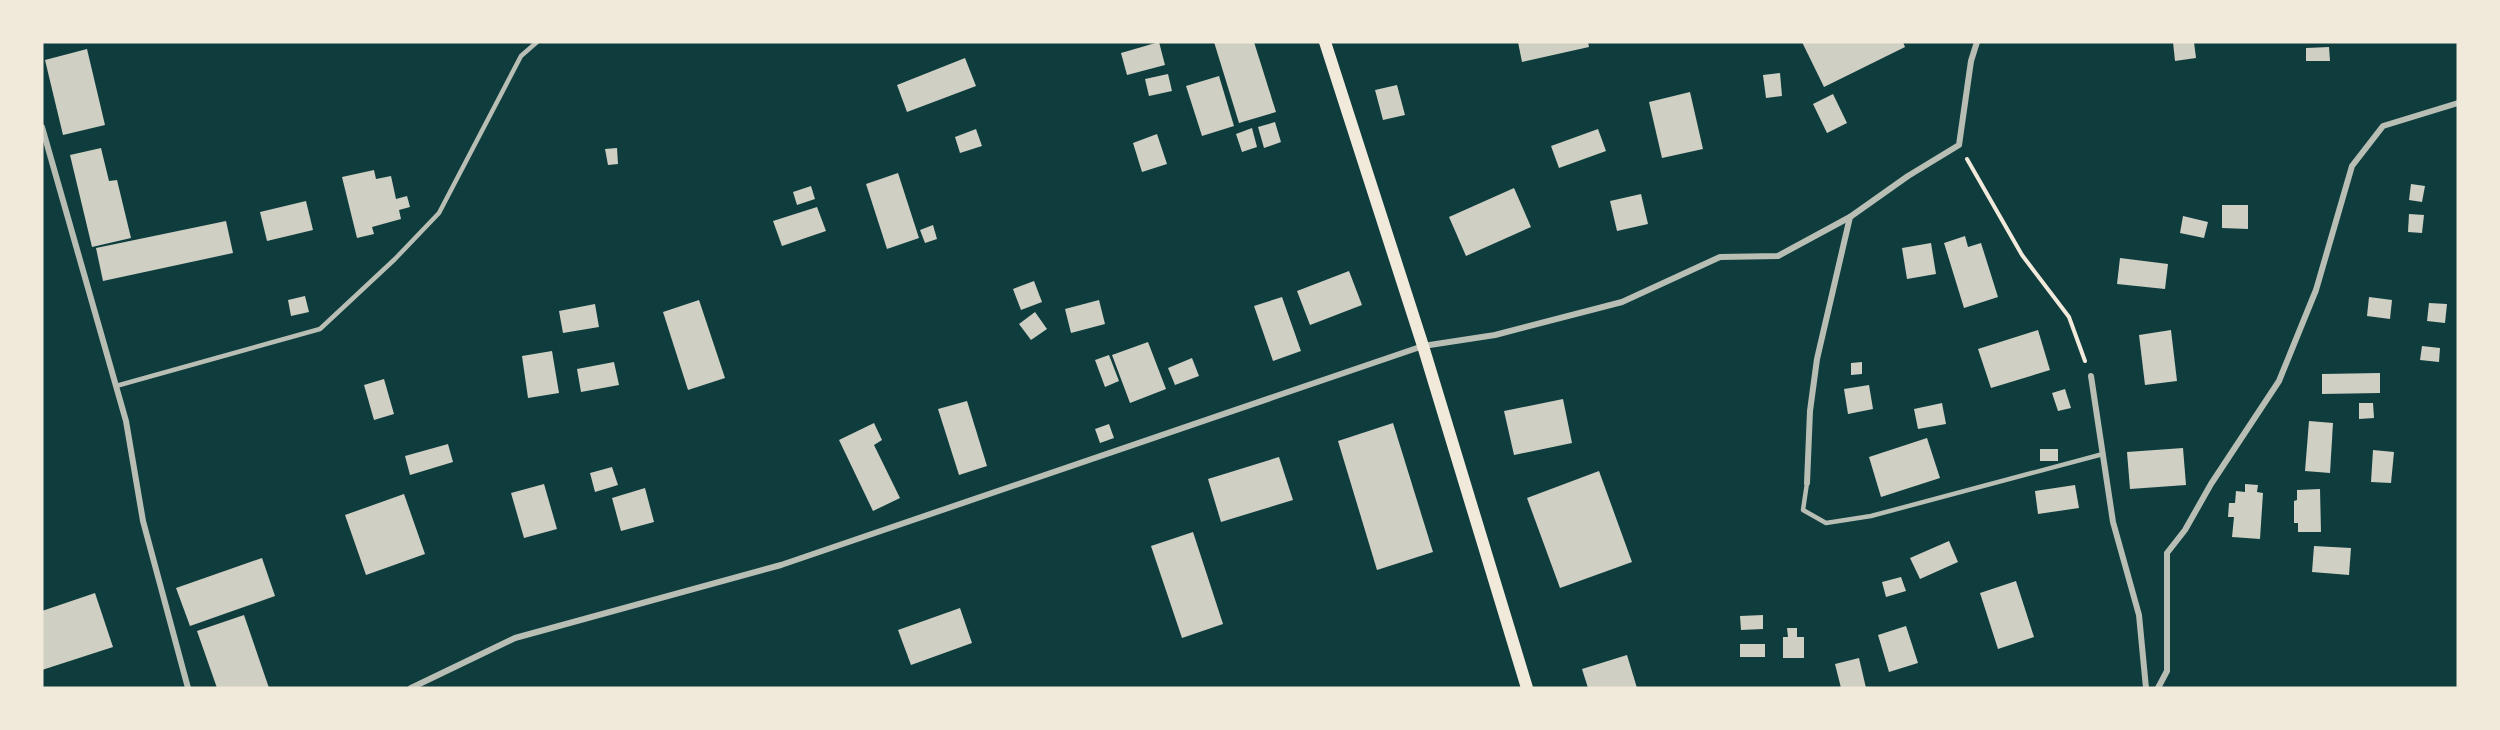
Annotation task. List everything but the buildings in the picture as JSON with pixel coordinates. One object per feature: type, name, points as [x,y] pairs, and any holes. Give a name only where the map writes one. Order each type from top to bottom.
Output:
[{"type":"main road","points":[[1325,42],[1423,346],[1527,688]]},
{"type":"street","points":[[411,688],[515,638],[781,565],[1423,346],[1495,335],[1622,302],[1720,256],[1778,256],[1850,217],[1908,176],[1959,145],[1971,61],[1977,42]]},
{"type":"street","points":[[2158,688],[2167,671],[2167,554],[2185,530],[2211,484],[2279,381],[2316,290],[2352,166],[2384,126],[2458,104]]},
{"type":"street","points":[[42,128],[126,421],[143,521],[188,688]]},
{"type":"street","points":[[1807,483],[1810,411],[1817,359],[1850,217]]},
{"type":"street","points":[[2091,376],[2113,522],[2139,615],[2146,688]]},
{"type":"lane","points":[[116,386],[320,329],[395,259],[439,213],[521,56],[537,42]]},
{"type":"lane","points":[[1807,483],[1803,510],[1827,523],[1871,516],[1919,504],[2103,454]]},
{"type":"path","points":[[1959,145],[2022,255],[2068,317],[2091,376]]}]
